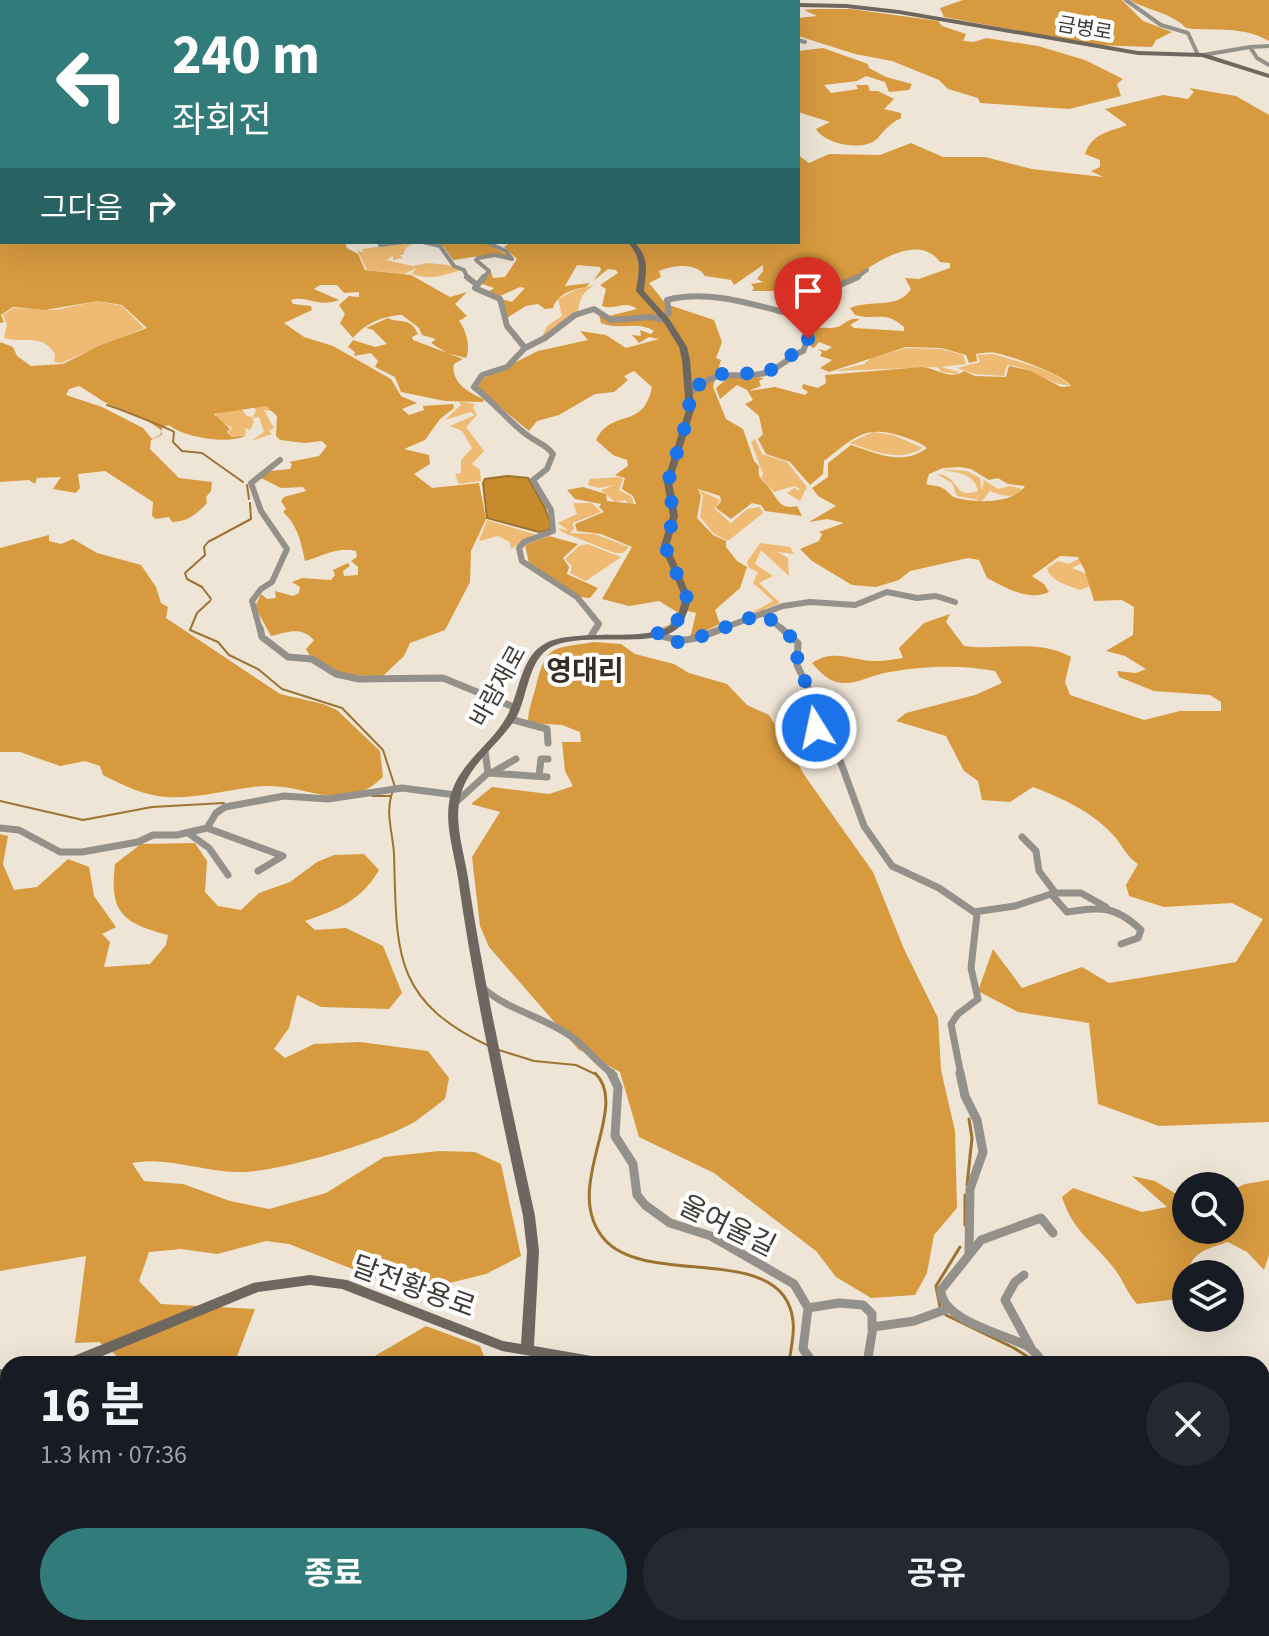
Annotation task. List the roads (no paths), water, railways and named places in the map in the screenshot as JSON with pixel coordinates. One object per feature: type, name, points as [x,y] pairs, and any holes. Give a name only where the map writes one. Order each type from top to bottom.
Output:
[{"type":"street","points":[[1126,0],[1155,22],[1188,33],[1201,55],[1221,55],[1231,48],[1269,46]]},
{"type":"street","name":"금병로","points":[[800,5],[846,6],[913,14],[1129,52],[1201,55],[1269,76]]},
{"type":"street","points":[[800,41],[805,42]]},
{"type":"street","points":[[1250,47],[1257,58],[1269,65]]},
{"type":"street","points":[[432,244],[440,246],[454,266],[465,271],[469,281],[476,284]]},
{"type":"street","points":[[476,284],[489,271],[476,260],[478,258],[495,255],[513,258],[489,244]]},
{"type":"street","points":[[634,244],[645,268],[640,291],[665,318],[683,347],[690,410],[668,482],[674,516],[665,546],[687,598],[675,626],[656,634]]},
{"type":"street","points":[[795,315],[831,289],[852,281],[867,270]]},
{"type":"street","points":[[476,284],[475,288],[500,299],[499,306],[512,337],[525,348]]},
{"type":"street","points":[[665,318],[669,313],[667,300],[689,296],[795,315],[805,322],[808,339],[803,351],[789,356],[767,373],[720,374],[701,383],[688,395]]},
{"type":"street","points":[[591,636],[599,624],[596,617],[580,599],[522,561],[519,548],[524,542],[553,531],[555,525],[549,506],[533,480],[547,469],[553,454],[548,447],[526,435],[497,404],[474,387],[482,375],[507,367],[525,348],[545,338],[566,319],[584,310],[598,310],[611,320],[665,318]]},
{"type":"street","points":[[280,460],[251,483],[260,514],[274,527],[287,549],[272,582],[261,589],[252,601],[252,611],[258,619],[262,637],[288,657],[312,659],[336,674],[359,679],[443,678],[516,708]]},
{"type":"street","points":[[656,634],[677,642],[689,641],[783,606],[810,602],[855,605],[887,592],[917,598],[936,596],[955,602]]},
{"type":"street","points":[[763,613],[798,643],[797,665],[814,700],[813,724],[838,755],[864,826],[876,844],[892,866],[939,888],[977,914],[971,968],[978,999],[958,1014],[951,1024],[965,1096],[977,1120],[983,1152],[970,1189],[969,1254]]},
{"type":"street","name":"바람재로","points":[[455,800],[459,785],[510,719],[530,667],[541,650],[556,641],[591,636],[656,634]]},
{"type":"street","points":[[510,719],[547,729],[548,743]]},
{"type":"street","points":[[485,751],[490,773]]},
{"type":"street","points":[[455,800],[490,773],[516,759]]},
{"type":"street","points":[[490,773],[543,777],[541,759],[548,759]]},
{"type":"street","points":[[207,828],[216,813],[225,807],[284,796],[328,799],[402,788],[455,800]]},
{"type":"street","points":[[455,800],[471,945],[495,1048],[533,1251],[527,1351]]},
{"type":"street","points":[[0,828],[19,830],[60,852],[82,852],[138,842],[153,835],[188,833],[207,828],[283,856],[258,871]]},
{"type":"street","points":[[188,833],[209,848],[228,875]]},
{"type":"street","points":[[1022,837],[1032,842],[1040,860],[1039,871],[1067,912],[1093,907],[1107,910],[1126,916],[1141,930],[1138,938],[1121,944]]},
{"type":"street","points":[[974,912],[1015,906],[1053,893],[1094,896],[1107,910]]},
{"type":"street","name":"울여울길","points":[[481,987],[501,1004],[534,1015],[574,1038],[595,1062],[615,1075],[618,1087],[615,1136],[633,1164],[637,1195],[645,1205],[670,1223],[711,1236],[784,1277],[799,1291],[808,1308]]},
{"type":"street","points":[[944,1310],[941,1290],[981,1240],[1041,1218],[1053,1233]]},
{"type":"street","points":[[1024,1275],[1015,1282],[1005,1300],[1038,1356]]},
{"type":"street","name":"달전황용로","points":[[89,1356],[257,1287],[310,1280],[343,1284],[502,1346],[559,1356]]},
{"type":"street","points":[[808,1356],[803,1349],[808,1308],[839,1303],[863,1305],[872,1314],[868,1356]]},
{"type":"street","points":[[872,1328],[914,1321],[944,1310],[1031,1348]]},
{"type":"waterway","points":[[107,405],[174,432],[173,442],[182,451],[202,453],[243,482]]},
{"type":"waterway","points":[[247,485],[249,499]]},
{"type":"waterway","points":[[211,599],[202,587],[187,579],[185,573],[205,555],[204,547],[208,542],[251,519],[250,503]]},
{"type":"waterway","points":[[210,601],[197,613],[190,630],[218,642],[229,655],[258,669],[282,689],[342,708],[383,750],[395,787]]},
{"type":"waterway","points":[[392,793],[389,816],[396,918],[406,969],[433,1010],[489,1046]]},
{"type":"waterway","points":[[372,796],[390,796]]},
{"type":"waterway","points":[[0,801],[83,820],[152,807],[224,803]]},
{"type":"waterway","points":[[499,1050],[534,1061],[576,1065],[596,1074]]},
{"type":"waterway","points":[[596,1074],[604,1088],[606,1107],[589,1197],[593,1220],[605,1240],[625,1254],[651,1262],[712,1268],[766,1281],[784,1297],[793,1321],[790,1356]]},
{"type":"waterway","points":[[967,1185],[972,1138],[969,1119]]},
{"type":"waterway","points":[[965,1195],[965,1225]]},
{"type":"waterway","points":[[940,1307],[936,1286],[960,1247]]},
{"type":"waterway","points":[[946,1315],[1026,1356]]},
{"type":"district","name":"영대리","points":[[585,670]]}]
